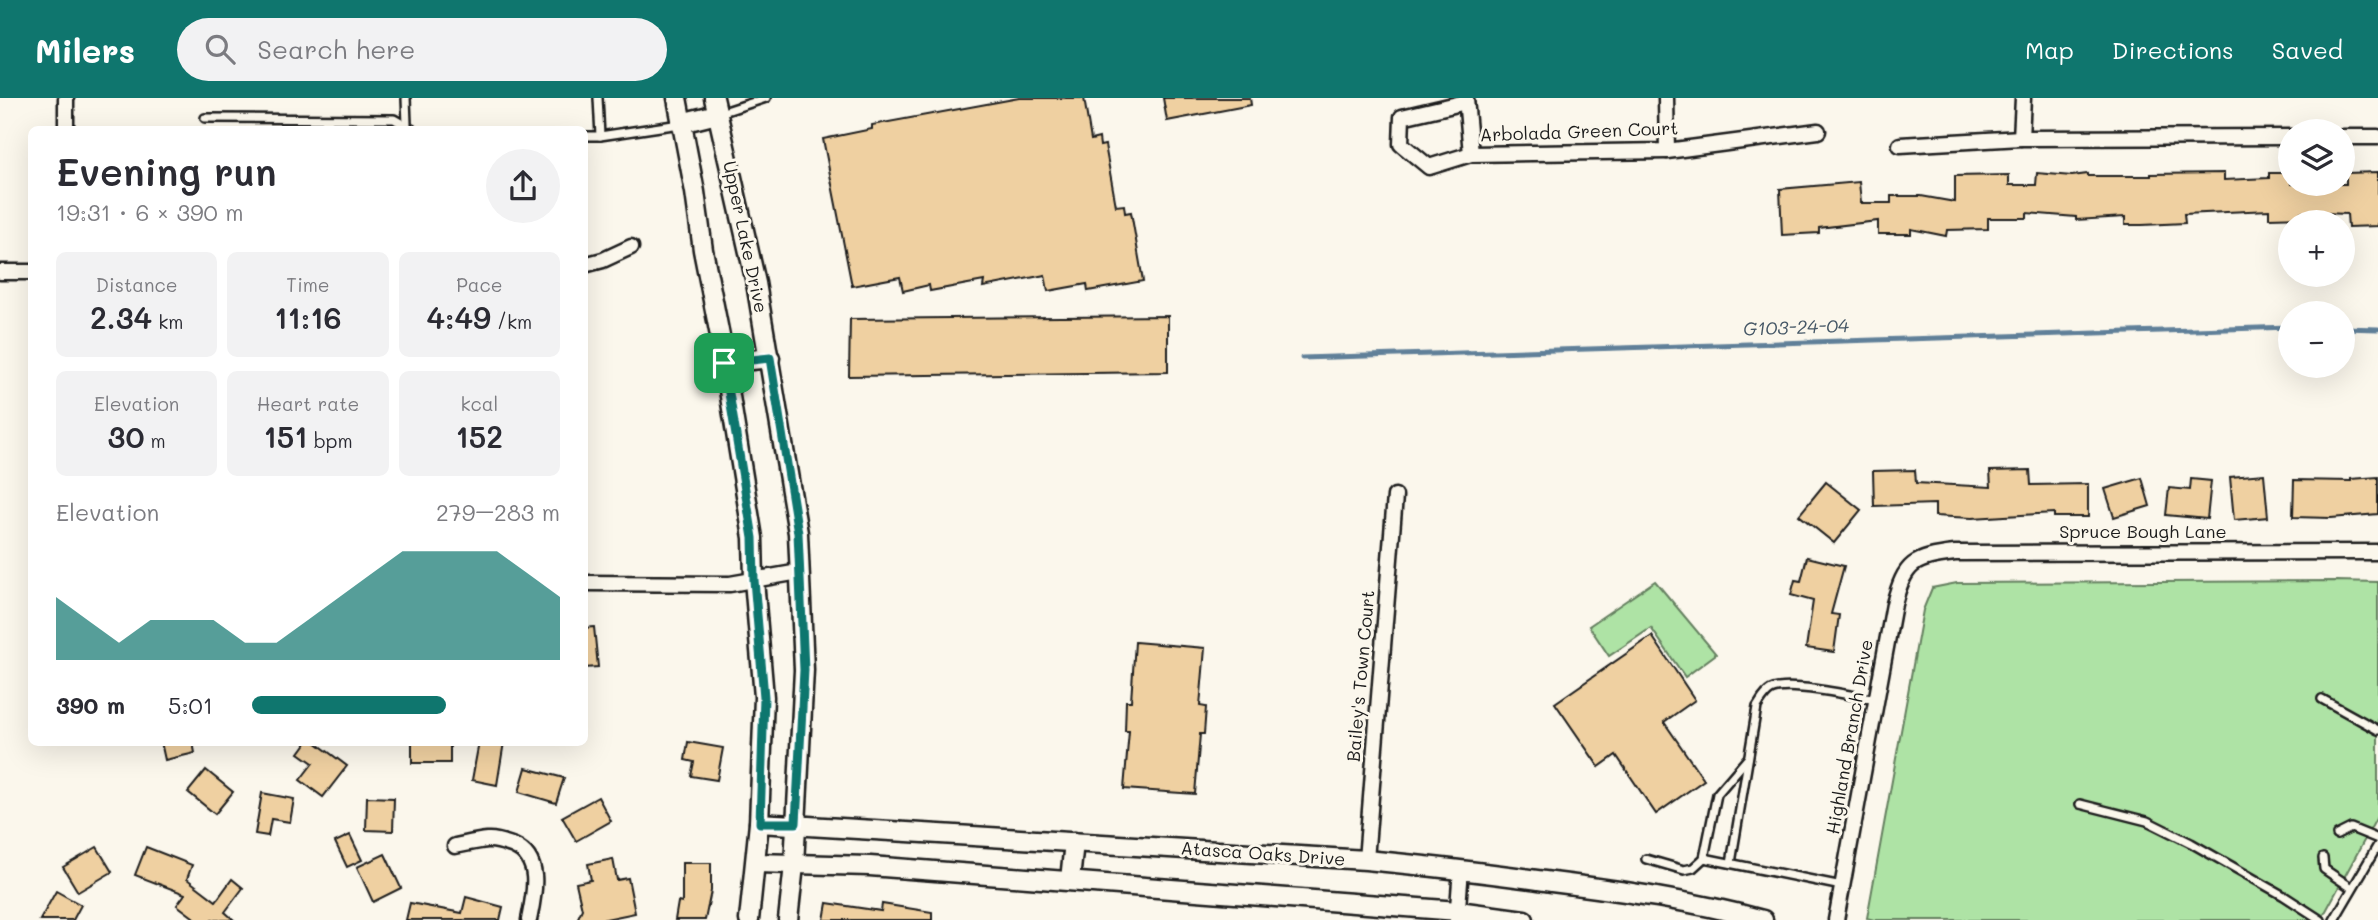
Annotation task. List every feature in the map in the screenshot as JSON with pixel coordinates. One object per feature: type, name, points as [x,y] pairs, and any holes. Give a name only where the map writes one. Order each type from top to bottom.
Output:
[{"type":"street","points":[[66,98],[66,126]]},
{"type":"street","points":[[677,98],[753,538],[764,697],[760,823],[749,920]]},
{"type":"street","points":[[1666,98],[1667,151]]},
{"type":"street","points":[[2021,138],[2023,98]]},
{"type":"street","points":[[1466,100],[1471,154]]},
{"type":"street","name":"Arbolada Green Court","points":[[1466,100],[1402,117],[1401,144],[1429,167],[1471,154],[1667,151],[1818,131]]},
{"type":"street","points":[[681,124],[715,106]]},
{"type":"street","name":"Upper Lake Drive","points":[[715,106],[756,283],[798,533],[804,670],[794,864],[788,920]]},
{"type":"street","points":[[1900,145],[2021,138],[2278,137]]},
{"type":"street","points":[[2355,137],[2378,137]]},
{"type":"street","points":[[588,264],[631,247]]},
{"type":"street","points":[[0,272],[28,272]]},
{"type":"street","points":[[724,363],[770,358]]},
{"type":"street","name":"Bailey's Town Court","points":[[1366,860],[1395,496]]},
{"type":"street","name":"Spruce Bough Lane","points":[[1910,565],[1926,556],[1955,553],[2378,552]]},
{"type":"street","name":"Highland Branch Drive","points":[[1836,920],[1896,595],[1910,565]]},
{"type":"street","points":[[588,583],[730,584],[799,572]]},
{"type":"street","name":"Atasca Oaks Drive","points":[[760,823],[796,823],[1366,860],[1461,869],[1616,890],[1763,920]]},
{"type":"street","points":[[455,846],[488,840],[503,842],[522,850],[530,859],[534,875],[529,920]]},
{"type":"street","points":[[1070,880],[1074,842]]},
{"type":"street","points":[[756,863],[870,866],[1070,880],[1524,920]]},
{"type":"street","points":[[1458,915],[1461,869]]},
{"type":"lane","points":[[406,98],[410,126]]},
{"type":"lane","points":[[597,98],[600,136]]},
{"type":"lane","points":[[715,106],[766,98]]},
{"type":"lane","points":[[205,118],[394,120],[408,126]]},
{"type":"lane","points":[[588,136],[681,124]]},
{"type":"lane","points":[[1731,863],[1757,707],[1764,696],[1774,688],[1816,689],[1876,700]]},
{"type":"lane","points":[[2322,699],[2378,730]]},
{"type":"lane","points":[[1646,859],[1684,870],[1693,868],[1704,858],[1717,794],[1749,758]]},
{"type":"lane","points":[[2080,804],[2147,821],[2226,863],[2321,920]]},
{"type":"lane","points":[[2337,835],[2351,828],[2378,838]]},
{"type":"lane","points":[[2334,920],[2378,845]]},
{"type":"lane","points":[[1704,858],[1842,886]]},
{"type":"lane","points":[[2323,858],[2324,869],[2353,888]]},
{"type":"green space","points":[[1655,581],[1716,654],[1685,677],[1651,628],[1609,656],[1589,626]]},
{"type":"green space","points":[[2378,582],[2378,815],[2321,920],[1867,918],[1923,610],[1932,588],[1957,583]]},
{"type":"building","points":[[1019,98],[1084,98],[1091,140],[1099,138],[1100,146],[1105,145],[1116,206],[1124,205],[1125,213],[1131,212],[1143,281],[1088,291],[1087,284],[1048,291],[1045,275],[983,287],[984,281],[930,291],[929,285],[903,291],[900,277],[852,286],[823,139],[872,129],[872,125]]},
{"type":"building","points":[[1163,98],[1250,98],[1251,105],[1167,121]]},
{"type":"building","points":[[2378,172],[2378,226],[2355,227],[2355,210],[2278,210],[2278,218],[2269,218],[2269,210],[2184,214],[2185,223],[2142,225],[2125,225],[2125,217],[2076,220],[2076,217],[2027,213],[2027,218],[1988,218],[1988,229],[1947,230],[1946,236],[1911,229],[1911,234],[1878,234],[1878,221],[1819,228],[1819,233],[1782,235],[1780,189],[1859,182],[1861,203],[1891,203],[1891,196],[1921,196],[1955,202],[1955,176],[2009,175],[2009,185],[2036,185],[2037,173],[2151,176],[2224,173],[2224,180],[2269,178],[2269,173],[2278,173],[2278,196],[2355,196],[2355,173]]},
{"type":"building","points":[[1168,316],[1168,372],[849,376],[850,319]]},
{"type":"building","points":[[1915,470],[1916,483],[1991,487],[1990,471],[2030,470],[2031,485],[2088,484],[2088,517],[2054,517],[2054,513],[1972,518],[1935,516],[1935,504],[1874,506],[1873,471]]},
{"type":"building","points":[[2264,474],[2268,517],[2234,520],[2230,477]]},
{"type":"building","points":[[2378,477],[2378,514],[2331,518],[2293,517],[2294,480],[2351,481]]},
{"type":"building","points":[[2142,478],[2150,506],[2114,517],[2105,489]]},
{"type":"building","points":[[2191,479],[2211,481],[2207,519],[2166,515],[2169,488],[2190,490]]},
{"type":"building","points":[[1826,482],[1861,510],[1834,543],[1799,515]]},
{"type":"building","points":[[1807,557],[1844,566],[1831,614],[1839,615],[1834,652],[1806,648],[1813,601],[1791,595],[1795,580],[1801,581]]},
{"type":"building","points":[[594,627],[598,667],[588,668],[588,628]]},
{"type":"building","points":[[1652,636],[1695,700],[1664,722],[1704,780],[1656,814],[1616,755],[1599,767],[1555,703]]},
{"type":"building","points":[[1135,642],[1205,648],[1200,706],[1206,707],[1204,734],[1200,734],[1195,794],[1124,789],[1129,731],[1125,731],[1126,701],[1131,701]]},
{"type":"building","points":[[688,742],[723,748],[717,780],[691,776],[694,762],[685,760]]},
{"type":"building","points":[[162,746],[194,746],[195,753],[165,760]]},
{"type":"building","points":[[304,746],[320,746],[347,766],[323,797],[300,780],[313,763],[299,753]]},
{"type":"building","points":[[412,746],[450,746],[450,763],[412,763]]},
{"type":"building","points":[[478,746],[503,746],[497,785],[472,780]]},
{"type":"building","points":[[526,768],[564,778],[556,803],[519,792]]},
{"type":"building","points":[[206,770],[233,792],[215,814],[188,792]]},
{"type":"building","points":[[262,793],[294,799],[290,822],[271,819],[268,836],[255,834]]},
{"type":"building","points":[[367,797],[394,798],[393,831],[366,830]]},
{"type":"building","points":[[598,797],[611,821],[576,841],[562,817]]},
{"type":"building","points":[[350,835],[362,860],[347,867],[335,842]]},
{"type":"building","points":[[97,847],[112,872],[78,892],[63,867]]},
{"type":"building","points":[[146,847],[192,865],[187,879],[216,901],[232,879],[243,888],[225,912],[234,920],[197,920],[177,905],[185,894],[135,875]]},
{"type":"building","points":[[385,854],[401,888],[373,902],[357,867]]},
{"type":"building","points":[[613,859],[617,880],[628,878],[635,913],[601,920],[577,920],[582,909],[576,883],[591,880],[588,864]]},
{"type":"building","points":[[682,863],[711,863],[711,891],[705,920],[675,920],[678,902],[682,903]]},
{"type":"building","points":[[56,891],[81,905],[73,920],[40,920]]},
{"type":"building","points":[[466,897],[503,907],[500,920],[406,920],[410,903],[462,913]]},
{"type":"building","points":[[827,903],[881,911],[882,904],[932,912],[932,920],[824,920]]},
{"type":"waterway","name":"G103-24-04","points":[[1302,358],[2278,327]]},
{"type":"waterway","name":"G103-24-04","points":[[2355,328],[2378,329]]},
{"type":"route","points":[[770,358],[798,533],[804,670],[796,823],[760,823],[764,697],[753,538],[724,363],[770,358]]}]
